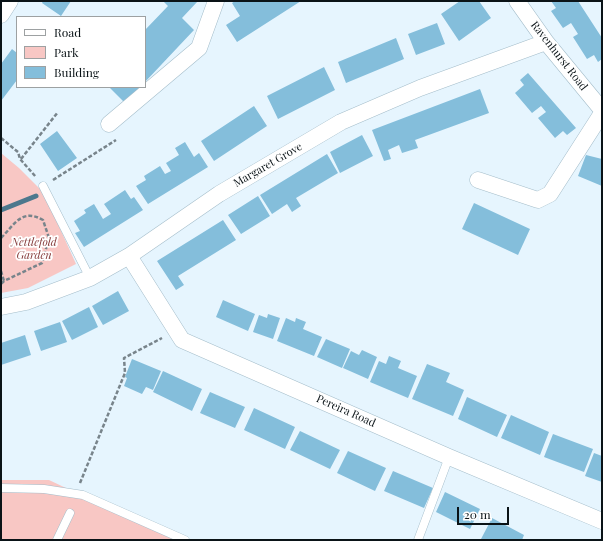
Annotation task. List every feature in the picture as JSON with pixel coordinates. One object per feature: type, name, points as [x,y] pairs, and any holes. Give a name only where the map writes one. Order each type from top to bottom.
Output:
[{"type":"street","points":[[1,15],[10,1]]},
{"type":"street","points":[[109,124],[199,48],[216,1]]},
{"type":"street","name":"Ravenhurst Road","points":[[517,1],[546,42],[602,112]]},
{"type":"street","name":"Margaret Grove","points":[[1,307],[26,302],[90,278],[129,256],[219,194],[341,122],[420,88],[546,42]]},
{"type":"street","points":[[478,180],[538,200],[550,194],[602,112]]},
{"type":"street","name":"Pereira Road","points":[[129,256],[182,340],[602,521]]},
{"type":"lane","points":[[43,186],[90,278]]},
{"type":"lane","points":[[418,540],[449,456]]},
{"type":"lane","points":[[1,488],[44,489],[83,495],[185,540]]},
{"type":"lane","points":[[57,540],[70,513]]},
{"type":"path","points":[[20,159],[58,112]]},
{"type":"path","points":[[1,138],[18,152],[20,159],[43,186],[120,138],[109,124]]},
{"type":"path","points":[[1,238],[21,217],[27,215],[35,215],[43,220],[49,238],[42,263],[4,281],[1,284]]},
{"type":"path","points":[[1,271],[4,281]]},
{"type":"path","points":[[76,494],[125,373],[124,358],[177,332]]},
{"type":"green space","name":"Nettlefold Garden","points":[[1,153],[19,168],[44,193],[76,264],[28,288],[1,293]]},
{"type":"green space","points":[[1,480],[49,480],[176,540],[1,540]]},
{"type":"building","points":[[43,1],[71,1],[61,16],[42,3]]},
{"type":"building","points":[[163,1],[198,1],[182,18],[194,30],[146,81],[146,29],[168,6]]},
{"type":"building","points":[[235,1],[301,1],[237,42],[226,25],[240,16],[232,3]]},
{"type":"building","points":[[460,1],[479,1],[491,18],[459,41],[441,14]]},
{"type":"building","points":[[551,1],[578,1],[602,38],[602,59],[598,62],[594,55],[587,59],[573,37],[578,34],[571,23],[563,28],[551,11],[556,8]]},
{"type":"building","points":[[437,23],[445,44],[416,55],[408,34]]},
{"type":"building","points":[[396,38],[404,59],[346,83],[338,62]]},
{"type":"building","points":[[12,49],[16,52],[16,81],[1,101],[1,64]]},
{"type":"building","points":[[324,67],[335,90],[278,119],[267,96]]},
{"type":"building","points":[[528,73],[576,128],[567,135],[563,131],[555,138],[538,118],[546,112],[541,106],[532,113],[515,93],[524,85],[520,80]]},
{"type":"building","points":[[110,88],[139,88],[125,103]]},
{"type":"building","points":[[480,89],[489,113],[415,140],[418,148],[402,153],[399,145],[388,150],[391,159],[384,161],[372,130]]},
{"type":"building","points":[[254,106],[267,126],[214,161],[201,141]]},
{"type":"building","points":[[57,131],[77,158],[58,171],[40,144]]},
{"type":"building","points":[[362,135],[373,156],[340,173],[330,152]]},
{"type":"building","points":[[185,142],[194,157],[199,153],[208,167],[148,204],[136,186],[146,180],[144,176],[160,166],[165,174],[171,171],[166,163],[179,155],[175,148]]},
{"type":"building","points":[[327,154],[338,173],[296,198],[301,206],[292,212],[287,204],[272,214],[260,195]]},
{"type":"building","points":[[586,155],[602,159],[602,186],[578,176]]},
{"type":"building","points":[[125,190],[131,199],[134,197],[143,210],[84,247],[75,233],[80,231],[74,221],[86,213],[84,210],[94,204],[103,219],[111,214],[104,204]]},
{"type":"building","points":[[258,196],[270,216],[241,234],[228,215]]},
{"type":"building","points":[[474,203],[530,229],[518,255],[462,229]]},
{"type":"building","points":[[223,220],[236,240],[178,276],[184,285],[176,290],[157,261]]},
{"type":"building","points":[[118,291],[129,311],[103,325],[92,306]]},
{"type":"building","points":[[223,300],[255,314],[248,331],[216,317]]},
{"type":"building","points":[[89,307],[98,327],[72,340],[62,321]]},
{"type":"building","points":[[268,314],[280,318],[273,339],[253,332],[259,315],[267,318]]},
{"type":"building","points":[[286,318],[295,322],[296,318],[306,322],[303,329],[322,337],[314,356],[277,341]]},
{"type":"building","points":[[60,322],[67,342],[41,351],[34,331]]},
{"type":"building","points":[[25,335],[31,355],[1,365],[1,343]]},
{"type":"building","points":[[326,339],[350,349],[342,368],[317,357]]},
{"type":"building","points":[[362,350],[377,357],[368,379],[343,368],[351,351],[359,355]]},
{"type":"building","points":[[389,356],[401,361],[398,368],[417,376],[408,398],[370,382],[379,361],[386,364]]},
{"type":"building","points":[[132,359],[161,371],[153,390],[146,387],[142,394],[124,386],[127,378],[125,377]]},
{"type":"building","points":[[427,364],[450,373],[446,382],[464,390],[453,416],[412,399]]},
{"type":"building","points":[[163,371],[202,389],[192,411],[153,392]]},
{"type":"building","points":[[210,392],[245,407],[235,428],[200,413]]},
{"type":"building","points":[[467,397],[507,415],[497,437],[458,419]]},
{"type":"building","points":[[254,408],[295,427],[285,449],[244,430]]},
{"type":"building","points":[[511,415],[549,432],[540,455],[501,438]]},
{"type":"building","points":[[300,431],[340,450],[330,469],[290,450]]},
{"type":"building","points":[[553,434],[593,449],[584,472],[544,457]]},
{"type":"building","points":[[348,451],[386,468],[375,491],[337,473]]},
{"type":"building","points":[[594,453],[602,456],[602,482],[585,476]]},
{"type":"building","points":[[393,471],[433,488],[424,508],[384,491]]},
{"type":"building","points":[[445,492],[480,509],[470,529],[436,512]]},
{"type":"building","points":[[492,518],[524,535],[522,540],[481,539]]},
{"type":"waterway","points":[[1,210],[36,196]]}]
